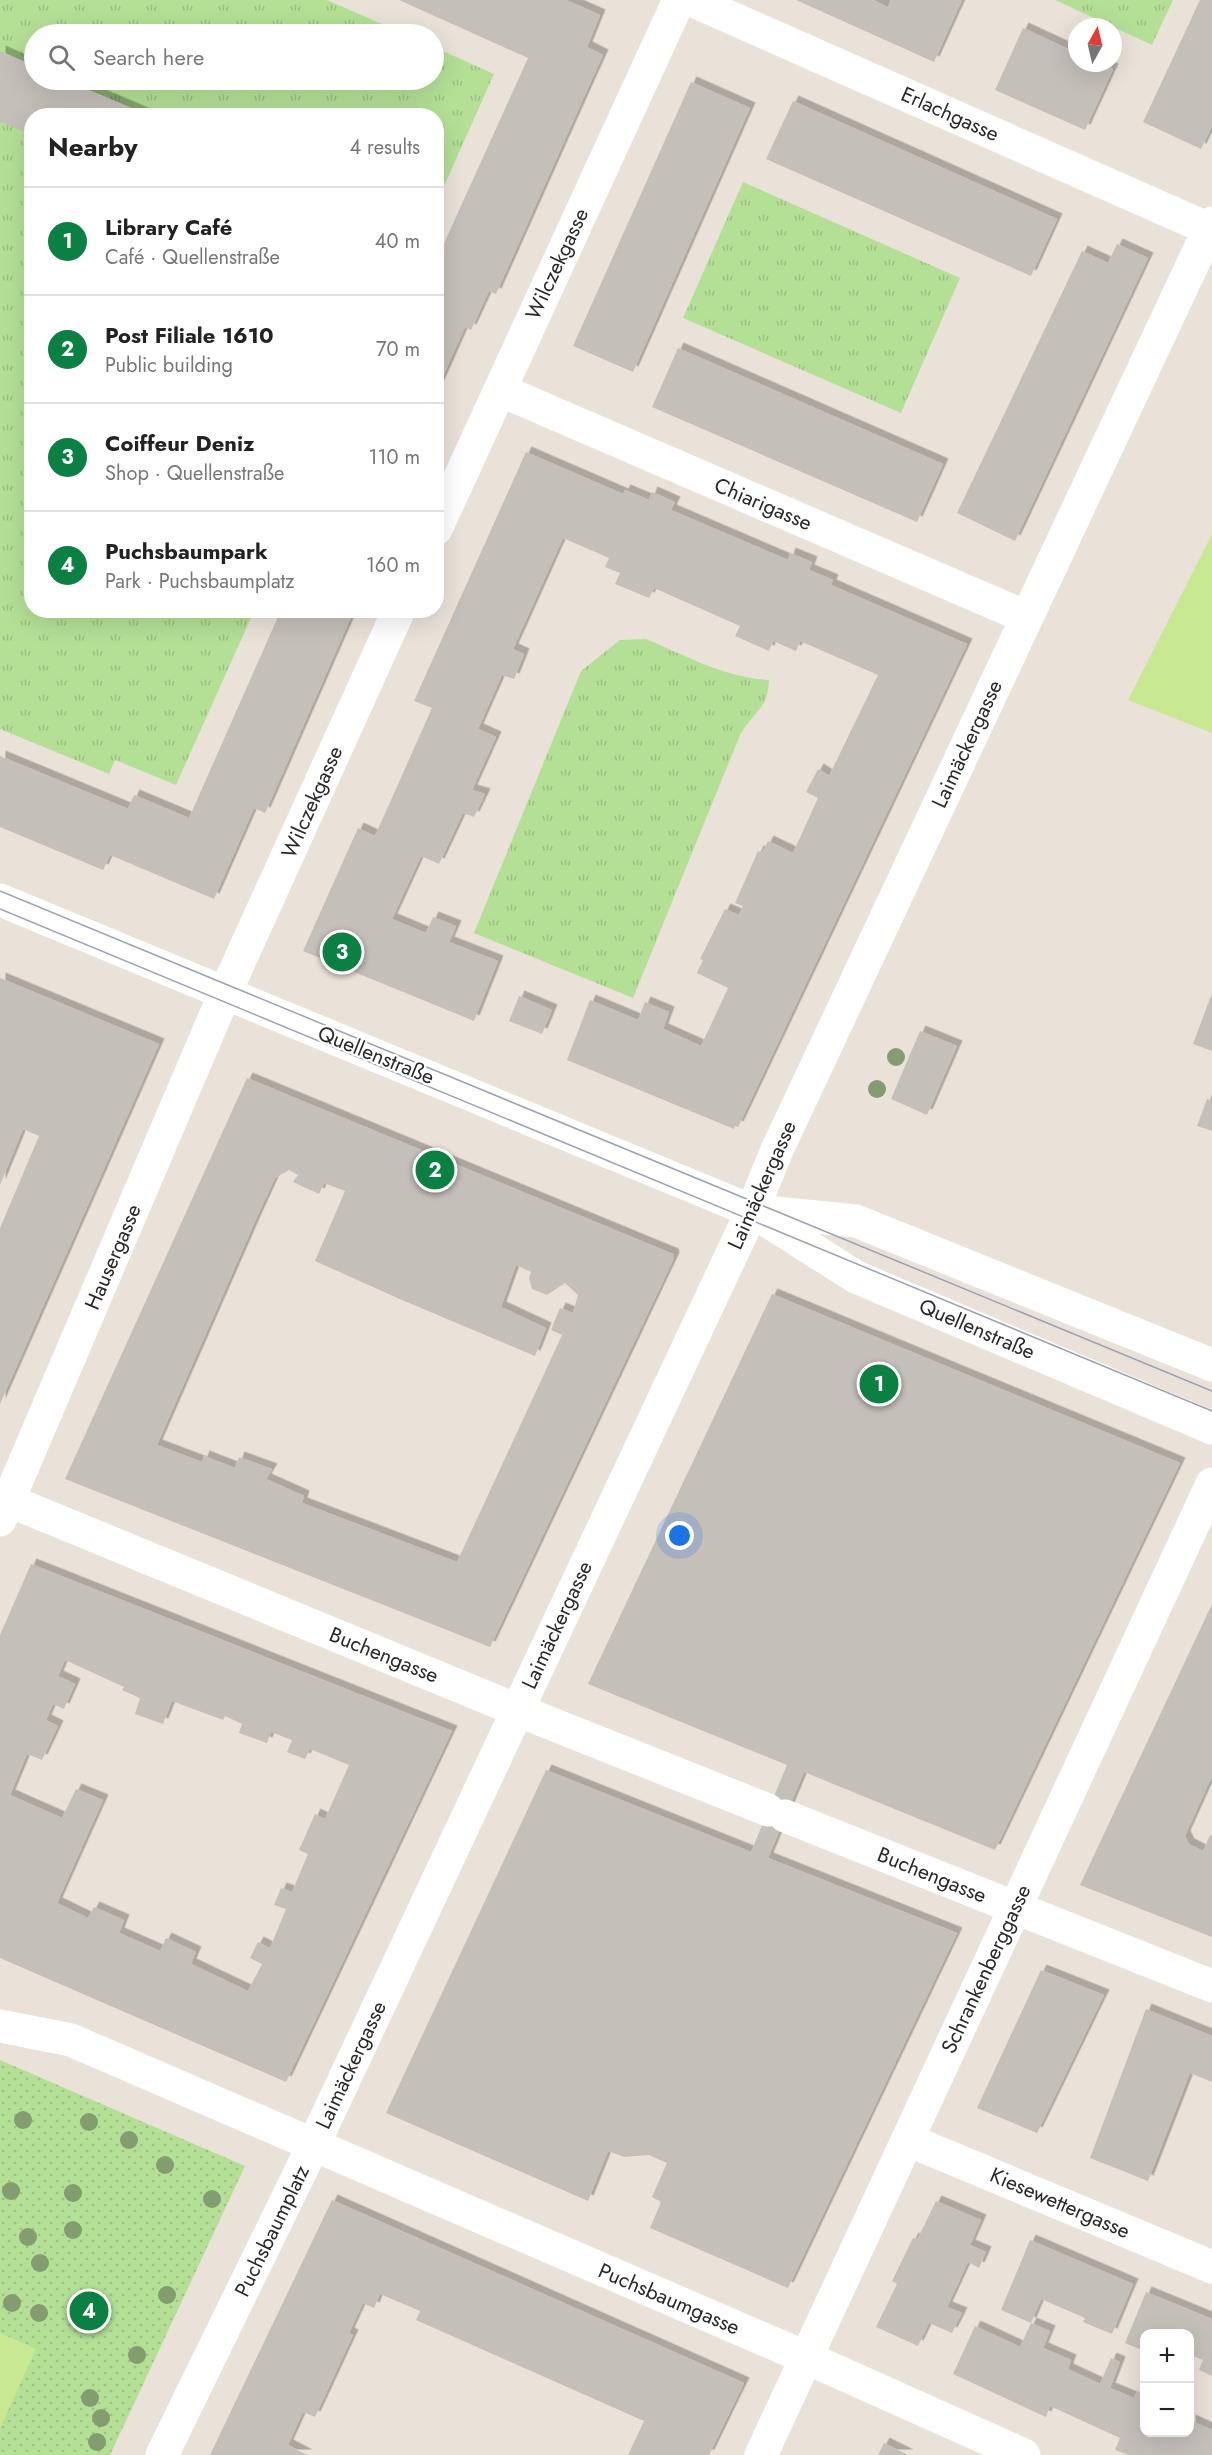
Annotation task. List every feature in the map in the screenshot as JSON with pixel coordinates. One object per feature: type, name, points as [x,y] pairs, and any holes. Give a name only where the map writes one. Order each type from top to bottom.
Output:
[{"type":"street","name":"Wilczekgasse","points":[[444,512],[679,0]]},
{"type":"street","name":"Erlachgasse","points":[[691,0],[1211,226]]},
{"type":"street","name":"Laimäckergasse","points":[[313,2146],[752,1211],[777,1150],[1026,617],[1211,226]]},
{"type":"street","name":"Chiarigasse","points":[[500,390],[1026,617]]},
{"type":"street","name":"Wilczekgasse","points":[[225,993],[395,618]]},
{"type":"street","name":"Quellenstraße","points":[[0,900],[752,1211],[856,1277],[1212,1428]]},
{"type":"street","name":"Hausergasse","points":[[3,1506],[225,993]]},
{"type":"street","name":"Quellenstraße","points":[[752,1211],[856,1221],[1212,1365]]},
{"type":"street","name":"Schrankenberggasse","points":[[761,2455],[1212,1484]]},
{"type":"street","name":"Buchengasse","points":[[3,1506],[1212,1986]]},
{"type":"street","name":"Puchsbaumplatz","points":[[0,2026],[71,2040],[313,2146],[162,2455]]},
{"type":"street","name":"Kiesewettergasse","points":[[908,2140],[1212,2267]]},
{"type":"street","name":"Puchsbaumgasse","points":[[313,2146],[807,2358],[1024,2455]]},
{"type":"green space","points":[[0,0],[327,0],[382,24],[24,24],[24,90],[444,90],[444,52],[494,74],[444,186],[444,108],[24,108],[24,618],[251,618],[176,785],[115,760],[109,774],[0,729]]},
{"type":"green space","points":[[1055,0],[1173,0],[1152,45],[1122,31],[1122,18],[1094,18]]},
{"type":"green space","points":[[743,182],[960,278],[901,413],[683,318]]},
{"type":"green space","points":[[1212,534],[1212,733],[1128,700]]},
{"type":"green space","points":[[646,639],[691,659],[736,675],[769,680],[763,705],[740,735],[633,998],[474,933],[581,671],[620,640]]},
{"type":"green space","points":[[0,2060],[245,2166],[110,2455],[0,2455]]},
{"type":"green space","points":[[0,2333],[36,2349],[0,2429]]},
{"type":"building","points":[[399,0],[566,0],[600,15],[587,47],[603,55],[496,294],[489,291],[471,330],[465,327],[444,374],[444,243],[528,58]]},
{"type":"building","points":[[796,0],[873,0],[888,7],[891,0],[962,0],[934,62]]},
{"type":"building","points":[[1200,0],[1212,0],[1212,126],[1201,149],[1143,122]]},
{"type":"building","points":[[1023,28],[1068,49],[1068,72],[1112,72],[1085,130],[995,90]]},
{"type":"building","points":[[0,51],[24,62],[24,90],[89,90],[131,108],[24,108],[24,132],[0,122]]},
{"type":"building","points":[[691,82],[750,108],[633,372],[573,346]]},
{"type":"building","points":[[793,101],[1057,219],[1031,276],[766,159]]},
{"type":"building","points":[[1117,244],[1148,258],[1015,541],[957,513],[1082,251],[1108,263]]},
{"type":"building","points":[[678,348],[943,464],[917,522],[652,407]]},
{"type":"building","points":[[526,452],[623,494],[625,490],[649,500],[652,492],[675,502],[671,510],[788,560],[790,553],[812,562],[809,570],[833,580],[831,585],[967,644],[738,1127],[735,1126],[734,1129],[567,1060],[590,1000],[638,1020],[645,1002],[669,1012],[663,1029],[701,1046],[728,988],[697,973],[703,960],[700,959],[725,909],[739,915],[743,906],[735,903],[758,851],[762,853],[768,841],[793,853],[818,798],[806,792],[818,769],[829,776],[878,675],[800,641],[796,651],[773,641],[769,651],[735,636],[740,626],[654,588],[649,598],[615,584],[620,573],[605,567],[609,558],[563,538],[513,649],[524,654],[514,679],[502,675],[478,729],[496,737],[472,790],[485,794],[474,817],[463,813],[439,864],[421,856],[392,919],[426,933],[433,917],[456,926],[449,942],[498,961],[474,1021],[303,951],[358,828],[375,836],[432,708],[414,701]]},
{"type":"building","points":[[277,618],[350,618],[265,813],[254,808],[214,899],[110,855],[103,870],[0,827],[0,756],[128,809],[134,795],[189,818]]},
{"type":"building","points":[[0,978],[159,1044],[0,1404],[0,1228],[39,1136],[23,1129],[0,1185]]},
{"type":"building","points":[[1212,993],[1212,1051],[1193,1044]]},
{"type":"building","points":[[519,996],[552,1010],[542,1034],[509,1021]]},
{"type":"building","points":[[920,1031],[957,1046],[927,1115],[891,1099]]},
{"type":"building","points":[[247,1078],[673,1254],[674,1258],[490,1647],[65,1479]],"holes":[[[289,1170],[298,1175],[293,1182],[319,1194],[324,1183],[345,1191],[315,1261],[402,1300],[535,1356],[546,1328],[501,1307],[516,1265],[531,1272],[529,1278],[532,1289],[547,1295],[565,1283],[578,1295],[573,1313],[560,1308],[551,1330],[562,1335],[457,1562],[302,1503],[304,1496],[266,1479],[272,1469],[239,1457],[235,1468],[204,1456],[202,1462],[157,1445],[275,1178]]]},
{"type":"building","points":[[1207,1099],[1212,1101],[1212,1131],[1197,1126]]},
{"type":"building","points":[[772,1294],[1180,1463],[995,1850],[804,1772],[768,1858],[957,1933],[788,2288],[650,2228],[661,2202],[652,2197],[667,2163],[649,2155],[624,2157],[608,2151],[588,2201],[386,2113],[546,1770],[751,1852],[787,1765],[588,1684]]},
{"type":"building","points":[[31,1564],[452,1731],[286,2082],[0,1958],[0,1635]],"holes":[[[65,1660],[124,1687],[122,1690],[140,1698],[135,1714],[163,1724],[172,1701],[223,1720],[225,1716],[242,1724],[239,1733],[267,1743],[271,1732],[292,1740],[287,1752],[305,1759],[310,1749],[349,1765],[325,1819],[315,1814],[299,1850],[308,1854],[292,1892],[281,1888],[274,1905],[286,1909],[270,1948],[258,1942],[250,1958],[262,1964],[248,1991],[191,1964],[196,1952],[166,1938],[160,1951],[119,1933],[124,1920],[94,1907],[88,1918],[57,1903],[103,1800],[76,1789],[62,1818],[10,1795],[27,1754],[42,1760],[58,1726],[46,1720],[53,1704],[64,1709],[75,1684],[58,1676]]]},
{"type":"building","points":[[1212,1604],[1212,1776],[1185,1836],[1189,1844],[1203,1851],[1210,1835],[1212,1836],[1212,1937],[1080,1885]]},
{"type":"building","points":[[1041,1970],[1104,1995],[1037,2133],[977,2108]]},
{"type":"building","points":[[1146,2009],[1212,2036],[1212,2082],[1190,2073],[1148,2181],[1090,2158]]},
{"type":"building","points":[[332,2200],[744,2383],[709,2455],[628,2455],[644,2421],[416,2320],[420,2311],[380,2294],[374,2308],[363,2303],[349,2333],[353,2335],[315,2417],[303,2412],[288,2445],[307,2455],[210,2455]]},
{"type":"building","points":[[936,2201],[981,2220],[970,2245],[986,2252],[979,2268],[968,2262],[947,2307],[962,2313],[952,2333],[929,2323],[918,2346],[876,2327],[897,2284],[892,2281],[913,2238],[917,2240]]},
{"type":"building","points":[[1030,2240],[1133,2284],[1112,2334],[1083,2322],[1085,2318],[1041,2299],[1031,2323],[1001,2310]]},
{"type":"building","points":[[1146,2292],[1212,2319],[1212,2376],[1199,2370],[1203,2360],[1194,2357],[1194,2329],[1140,2329],[1140,2349],[1125,2343]]},
{"type":"building","points":[[1031,2323],[1050,2331],[1043,2348],[1071,2360],[1068,2369],[1100,2384],[1111,2358],[1120,2362],[1110,2388],[1134,2398],[1137,2391],[1140,2392],[1140,2437],[1194,2437],[1194,2422],[1212,2430],[1212,2455],[1128,2455],[1115,2450],[1120,2438],[1050,2406],[1046,2417],[953,2374],[975,2326],[1020,2347]]},
{"type":"building","points":[[884,2443],[908,2455],[878,2455]]},
{"type":"tram line","points":[[0,891],[1212,1391]]},
{"type":"tram line","points":[[0,909],[1212,1411]]},
{"type":"place","name":"Coiffeur Deniz","points":[[342,952]]},
{"type":"place","name":"Post Filiale 1610","points":[[435,1170]]},
{"type":"place","name":"Library Café","points":[[879,1384]]},
{"type":"place","name":"Puchsbaumpark","points":[[89,2311]]}]
